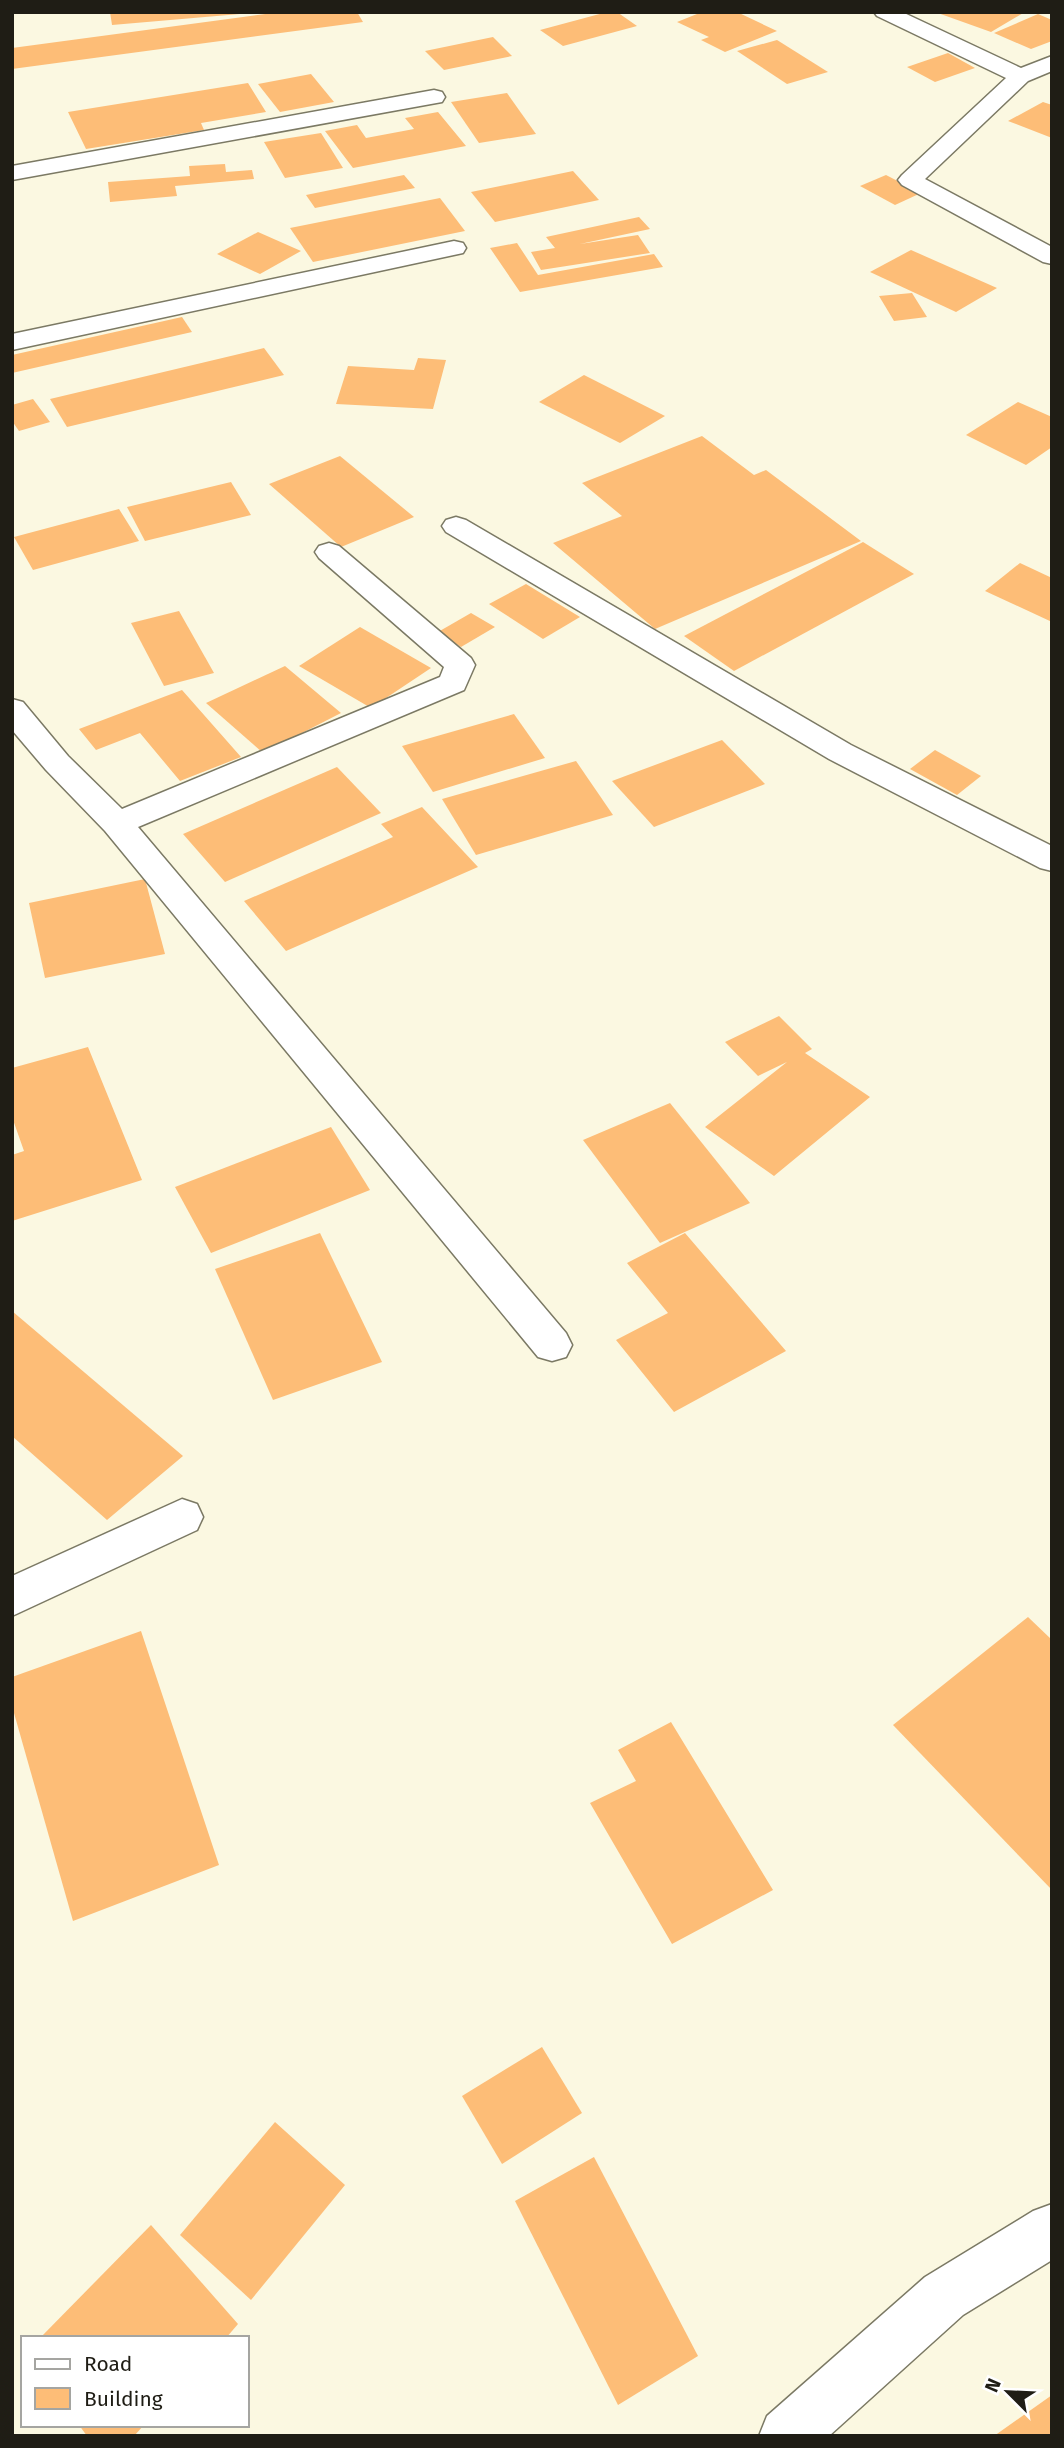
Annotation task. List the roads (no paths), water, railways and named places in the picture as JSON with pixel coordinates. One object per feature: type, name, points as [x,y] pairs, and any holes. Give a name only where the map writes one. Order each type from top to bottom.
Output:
[{"type":"street","points":[[884,12],[1020,76]]},
{"type":"street","points":[[1047,251],[910,180],[1020,76],[1052,63]]},
{"type":"street","points":[[12,173],[434,97]]},
{"type":"street","points":[[12,342],[454,248]]},
{"type":"street","points":[[456,526],[840,752],[1052,860]]},
{"type":"street","points":[[117,823],[453,683],[460,665],[329,552]]},
{"type":"street","points":[[12,709],[57,762],[117,823],[552,1345]]},
{"type":"street","points":[[12,1597],[182,1517]]},
{"type":"street","points":[[787,2436],[944,2296],[1052,2231]]}]
